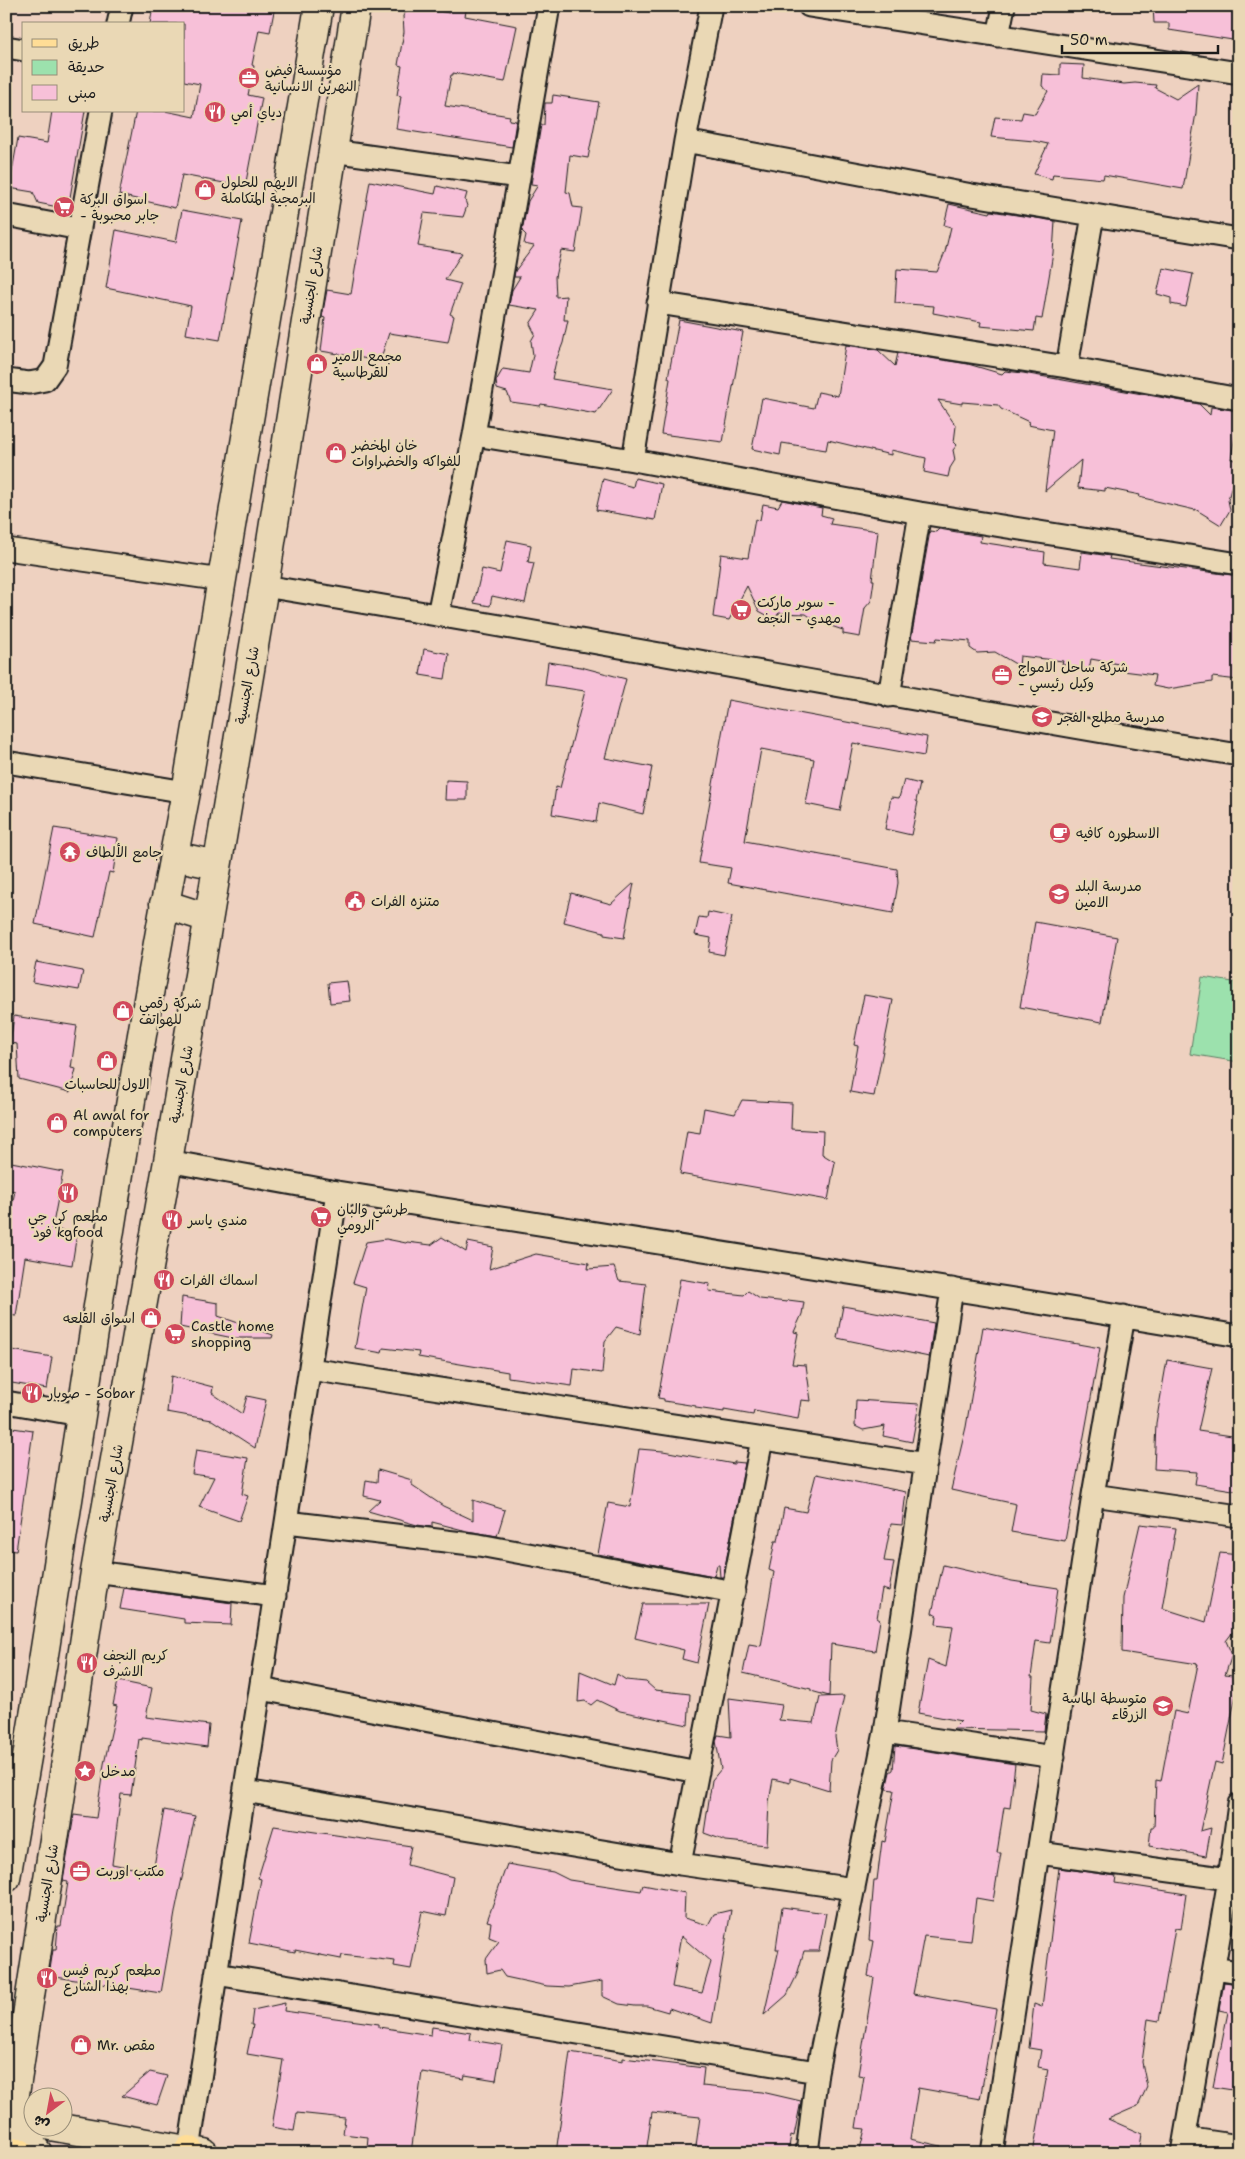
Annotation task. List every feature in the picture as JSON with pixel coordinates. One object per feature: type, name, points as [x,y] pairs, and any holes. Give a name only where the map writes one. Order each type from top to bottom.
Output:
[{"type":"main road","points":[[6,1878],[50,1619],[80,1415],[164,904],[186,792],[318,6]]},
{"type":"main road","name":"شارع الجنسية","points":[[38,2153],[16,2121],[95,1572],[168,1161],[264,586],[356,6]]},
{"type":"main road","points":[[174,856],[217,865]]},
{"type":"main road","points":[[164,904],[208,918]]},
{"type":"main road","points":[[72,2130],[194,2152]]},
{"type":"main road","points":[[6,2150],[20,2153]]},
{"type":"street","points":[[118,22],[122,6]]},
{"type":"street","points":[[438,615],[474,435],[549,6]]},
{"type":"street","points":[[633,460],[685,141],[711,6]]},
{"type":"street","points":[[809,6],[1239,73]]},
{"type":"street","points":[[998,36],[1004,6]]},
{"type":"street","points":[[6,47],[22,50]]},
{"type":"street","points":[[6,380],[29,383],[45,380],[55,366],[101,112]]},
{"type":"street","points":[[685,141],[963,194],[1239,239]]},
{"type":"street","points":[[332,151],[519,177]]},
{"type":"street","points":[[6,215],[80,229]]},
{"type":"street","points":[[1067,367],[1093,215]]},
{"type":"street","points":[[658,303],[1067,367],[1239,399]]},
{"type":"street","points":[[474,435],[633,460],[920,513],[1239,564]]},
{"type":"street","points":[[889,696],[920,513]]},
{"type":"street","points":[[6,549],[222,580]]},
{"type":"street","points":[[264,586],[438,615],[889,696],[1239,755]]},
{"type":"street","points":[[6,762],[186,792]]},
{"type":"street","points":[[168,1161],[338,1192],[1124,1316],[1239,1336]]},
{"type":"street","points":[[194,2152],[216,1974],[338,1192]]},
{"type":"street","points":[[807,2153],[817,2072],[885,1732],[952,1289]]},
{"type":"street","points":[[992,2153],[1094,1495],[1124,1316]]},
{"type":"street","points":[[310,1369],[926,1464]]},
{"type":"street","points":[[6,1402],[80,1415]]},
{"type":"street","points":[[680,1864],[762,1439]]},
{"type":"street","points":[[1094,1495],[1239,1516]]},
{"type":"street","points":[[287,1522],[479,1545],[734,1592]]},
{"type":"street","points":[[95,1572],[275,1596]]},
{"type":"street","points":[[261,1689],[698,1772]]},
{"type":"street","points":[[885,1732],[1054,1757]]},
{"type":"street","points":[[245,1791],[680,1864],[854,1889]]},
{"type":"street","points":[[1239,1804],[1229,1879],[1184,2145],[1239,2146]]},
{"type":"street","points":[[1039,1854],[1229,1879]]},
{"type":"street","points":[[1214,1968],[1239,1972]]},
{"type":"street","points":[[216,1974],[817,2072]]},
{"type":"green space","points":[[1202,977],[1239,983],[1239,1062],[1190,1054]]},
{"type":"building","points":[[153,6],[275,6],[270,32],[259,30],[252,65],[254,66],[248,95],[262,98],[245,187],[182,175],[175,208],[119,195],[136,112],[170,112],[194,117],[200,84],[185,81],[185,22],[150,22]]},
{"type":"building","points":[[410,6],[449,13],[447,6],[467,6],[465,16],[517,26],[505,82],[453,73],[445,106],[510,116],[509,120],[516,121],[512,147],[396,129],[401,96],[397,95],[402,66],[398,65],[404,32],[403,16]]},
{"type":"building","points":[[1153,6],[1239,6],[1239,41],[1169,30],[1169,23],[1154,23]]},
{"type":"building","points":[[1060,64],[1084,65],[1083,78],[1124,84],[1156,85],[1155,88],[1176,99],[1198,84],[1196,113],[1183,189],[1104,175],[1103,179],[1053,174],[1052,179],[1034,174],[1048,144],[991,137],[995,117],[1021,119],[1023,112],[1035,114],[1048,91],[1042,86],[1043,74],[1060,75]]},
{"type":"building","points":[[553,95],[599,102],[588,158],[570,155],[566,192],[570,193],[573,207],[582,208],[575,252],[561,250],[555,277],[556,297],[566,296],[564,320],[568,320],[552,379],[613,389],[596,414],[541,404],[540,406],[511,402],[507,392],[497,389],[496,381],[503,369],[529,373],[533,355],[531,341],[535,334],[530,324],[539,310],[509,305],[512,290],[520,277],[514,277],[515,271],[534,246],[524,244],[526,235],[522,231],[528,201],[538,185],[531,184],[541,125],[544,125],[545,103],[552,103]]},
{"type":"building","points":[[52,112],[85,112],[68,209],[38,203],[33,192],[9,188],[18,138],[47,143]]},
{"type":"building","points":[[370,181],[435,194],[437,186],[467,193],[465,200],[467,206],[463,217],[424,213],[418,246],[462,253],[445,280],[461,284],[450,314],[454,316],[448,342],[389,333],[380,361],[321,351],[325,318],[322,317],[327,290],[351,294]]},
{"type":"building","points":[[949,204],[990,213],[991,211],[1055,221],[1053,253],[1042,319],[1036,318],[1034,331],[980,326],[981,322],[933,313],[934,306],[895,303],[897,269],[937,272],[945,252],[951,227],[944,225]]},
{"type":"building","points":[[182,210],[242,221],[220,340],[186,334],[191,306],[106,288],[116,230],[176,242]]},
{"type":"building","points":[[1163,268],[1193,274],[1186,307],[1171,304],[1171,298],[1157,294]]},
{"type":"building","points":[[679,320],[743,332],[723,442],[661,434],[670,379],[668,378]]},
{"type":"building","points":[[846,345],[878,350],[895,366],[898,353],[968,364],[1002,374],[1005,371],[1023,373],[1199,404],[1210,415],[1211,407],[1239,411],[1231,459],[1238,461],[1228,500],[1230,510],[1221,525],[1195,509],[1105,488],[1105,491],[1078,488],[1081,460],[1045,491],[1053,430],[1028,425],[1029,422],[1001,409],[998,405],[962,402],[962,404],[938,400],[956,426],[954,442],[957,445],[953,450],[955,460],[950,468],[948,477],[924,472],[926,458],[891,450],[891,455],[828,440],[826,450],[782,443],[780,455],[752,449],[762,398],[814,408],[818,392],[838,396]]},
{"type":"building","points":[[635,478],[662,484],[655,520],[596,510],[603,479],[633,487]]},
{"type":"building","points":[[782,500],[822,508],[821,515],[832,518],[830,524],[878,531],[871,601],[865,608],[860,637],[843,634],[843,630],[816,621],[806,614],[779,613],[774,619],[759,611],[747,586],[729,620],[713,617],[721,554],[748,558],[755,519],[760,520],[763,504],[778,507]]},
{"type":"building","points":[[939,529],[981,536],[980,542],[1045,552],[1044,563],[1080,568],[1082,552],[1110,556],[1109,559],[1239,576],[1239,680],[1212,677],[1212,682],[1168,689],[1153,686],[1155,675],[1123,671],[1124,665],[1091,659],[1089,670],[1062,664],[1063,661],[1020,656],[1019,666],[995,652],[977,653],[970,648],[970,641],[937,638],[936,641],[911,639],[930,531],[936,532]]},
{"type":"building","points":[[507,540],[531,545],[528,562],[534,563],[525,603],[492,596],[490,606],[474,603],[482,569],[500,573]]},
{"type":"building","points":[[424,649],[449,654],[445,679],[420,675]]},
{"type":"building","points":[[548,662],[581,667],[626,679],[605,758],[652,767],[643,814],[599,803],[596,822],[552,814],[556,787],[560,788],[585,691],[545,685]]},
{"type":"building","points":[[728,700],[927,737],[924,756],[853,743],[840,811],[806,804],[814,759],[761,749],[745,841],[897,869],[898,883],[893,913],[728,883],[731,868],[699,863]]},
{"type":"building","points":[[446,780],[467,781],[467,800],[445,800]]},
{"type":"building","points":[[904,780],[920,784],[911,835],[885,829],[891,797],[899,798]]},
{"type":"building","points":[[54,828],[118,838],[113,873],[109,872],[95,937],[35,924]]},
{"type":"building","points":[[634,883],[624,938],[604,935],[604,932],[564,922],[571,893],[611,904]]},
{"type":"building","points":[[708,912],[732,917],[724,955],[709,952],[711,938],[695,935],[699,917],[707,918]]},
{"type":"building","points":[[1035,922],[1117,937],[1102,1022],[1020,1007]]},
{"type":"building","points":[[36,962],[83,971],[79,990],[32,982]]},
{"type":"building","points":[[347,981],[350,1001],[330,1003],[328,983]]},
{"type":"building","points":[[864,995],[893,1000],[874,1096],[850,1092],[858,1046],[854,1045]]},
{"type":"building","points":[[14,1016],[77,1026],[71,1068],[76,1069],[70,1092],[19,1079],[17,1044],[10,1043]]},
{"type":"building","points":[[742,1100],[792,1103],[791,1129],[823,1131],[822,1154],[835,1162],[828,1200],[680,1174],[687,1131],[700,1133],[704,1108],[735,1114]]},
{"type":"building","points":[[6,1161],[63,1172],[52,1229],[77,1233],[72,1265],[25,1257],[16,1316],[6,1315],[6,1224],[8,1224],[15,1191],[6,1189]]},
{"type":"building","points":[[442,1237],[466,1252],[468,1242],[493,1247],[489,1269],[536,1254],[589,1263],[588,1269],[614,1267],[619,1281],[646,1284],[640,1334],[616,1327],[605,1341],[602,1373],[574,1369],[572,1386],[508,1377],[508,1372],[418,1357],[419,1352],[383,1348],[382,1353],[355,1348],[366,1287],[353,1283],[366,1242],[386,1239],[431,1245]]},
{"type":"building","points":[[680,1279],[710,1284],[709,1291],[744,1295],[748,1291],[760,1299],[804,1302],[802,1314],[794,1332],[798,1333],[792,1364],[806,1365],[811,1401],[801,1400],[798,1419],[754,1411],[753,1415],[696,1408],[696,1406],[664,1401],[664,1399],[658,1398]]},
{"type":"building","points":[[182,1297],[218,1303],[218,1316],[273,1335],[272,1338],[233,1338],[180,1327]]},
{"type":"building","points":[[843,1306],[934,1323],[929,1357],[837,1338]]},
{"type":"building","points":[[983,1327],[1100,1348],[1065,1541],[1011,1532],[1016,1504],[951,1490],[966,1427]]},
{"type":"building","points":[[6,1349],[52,1357],[47,1389],[6,1382]]},
{"type":"building","points":[[1167,1360],[1212,1368],[1198,1431],[1239,1437],[1239,1491],[1195,1484],[1197,1472],[1154,1469],[1156,1423]]},
{"type":"building","points":[[171,1376],[213,1387],[212,1393],[242,1414],[247,1396],[266,1400],[255,1448],[212,1420],[167,1412]]},
{"type":"building","points":[[856,1400],[919,1404],[912,1442],[883,1436],[885,1426],[863,1430],[855,1426]]},
{"type":"building","points":[[6,1427],[33,1431],[16,1551],[6,1550]]},
{"type":"building","points":[[639,1449],[663,1451],[734,1464],[734,1462],[745,1463],[723,1577],[720,1577],[719,1565],[717,1565],[714,1576],[598,1554],[608,1503],[630,1507]]},
{"type":"building","points":[[196,1450],[248,1458],[242,1494],[248,1496],[239,1521],[199,1507],[214,1477],[192,1474]]},
{"type":"building","points":[[378,1470],[412,1480],[412,1485],[443,1506],[473,1520],[473,1500],[505,1510],[497,1536],[432,1522],[432,1527],[417,1525],[368,1511],[380,1500],[364,1496],[366,1480],[377,1482]]},
{"type":"building","points":[[816,1474],[906,1492],[902,1525],[891,1524],[884,1561],[894,1562],[889,1591],[882,1589],[877,1618],[880,1620],[875,1651],[831,1644],[829,1696],[811,1691],[811,1689],[743,1673],[749,1644],[761,1646],[774,1572],[769,1570],[775,1541],[778,1541],[784,1508],[806,1512]]},
{"type":"building","points":[[1140,1524],[1176,1528],[1162,1608],[1206,1622],[1220,1553],[1239,1555],[1239,1624],[1226,1641],[1232,1655],[1225,1675],[1239,1677],[1239,1679],[1222,1764],[1215,1762],[1200,1831],[1211,1828],[1206,1856],[1149,1846],[1151,1827],[1154,1827],[1156,1780],[1161,1781],[1174,1711],[1188,1714],[1198,1664],[1122,1652],[1123,1598]]},
{"type":"building","points":[[943,1565],[1012,1581],[1058,1588],[1050,1643],[1036,1641],[1031,1677],[1033,1677],[1031,1710],[1046,1714],[1044,1731],[953,1729],[961,1721],[918,1713],[928,1660],[946,1667],[953,1626],[936,1624],[937,1616],[932,1613]]},
{"type":"building","points":[[124,1588],[232,1603],[231,1625],[184,1623],[184,1619],[120,1609]]},
{"type":"building","points":[[643,1604],[709,1604],[697,1663],[682,1659],[684,1650],[635,1638]]},
{"type":"building","points":[[580,1671],[614,1685],[617,1674],[626,1680],[646,1682],[655,1690],[690,1694],[688,1725],[620,1711],[597,1700],[591,1705],[585,1701],[578,1702]]},
{"type":"building","points":[[118,1681],[152,1688],[146,1717],[209,1725],[207,1747],[139,1739],[131,1795],[121,1794],[112,1864],[153,1872],[164,1810],[195,1816],[161,1993],[49,1976],[53,1950],[56,1950],[58,1926],[61,1926],[68,1882],[63,1881],[74,1815],[96,1818],[104,1764],[117,1706],[113,1705]]},
{"type":"building","points":[[844,1696],[835,1737],[837,1750],[831,1760],[829,1790],[790,1778],[790,1783],[773,1779],[769,1802],[767,1845],[726,1841],[704,1833],[712,1780],[721,1769],[716,1741],[718,1735],[731,1737],[729,1698],[782,1705],[779,1720],[814,1723],[820,1697]]},
{"type":"building","points":[[895,1746],[1015,1764],[1010,1808],[1004,1807],[997,1853],[1001,1853],[993,1901],[976,1898],[971,1941],[924,1936],[913,1994],[996,2009],[980,2099],[918,2088],[910,2139],[941,2146],[940,2153],[859,2153],[865,2129],[856,2128],[864,2076],[858,2075],[874,1978],[868,1976],[874,1941],[869,1940],[874,1880],[877,1880],[882,1841],[885,1842],[894,1790],[886,1789],[890,1772],[893,1770]]},
{"type":"building","points":[[274,1826],[411,1846],[407,1865],[453,1877],[446,1916],[422,1911],[411,1969],[394,1966],[395,1961],[342,1955],[341,1959],[249,1943],[261,1879],[258,1878]]},
{"type":"building","points":[[507,1864],[553,1872],[569,1880],[641,1891],[643,1885],[685,1893],[684,1918],[708,1925],[714,1914],[731,1910],[712,2023],[669,2008],[668,2012],[647,2006],[619,2004],[602,1996],[602,1981],[569,1987],[547,1986],[505,1977],[500,1970],[487,1973],[486,1959],[499,1941],[489,1937],[491,1922],[487,1921]],"holes":[[[681,1936],[711,1962],[702,1993],[672,1987]]]},
{"type":"building","points":[[1059,1868],[1116,1876],[1115,1883],[1186,1894],[1181,1929],[1175,1928],[1159,2021],[1148,2019],[1142,2062],[1147,2087],[1138,2106],[1108,2119],[1142,2134],[1139,2153],[1033,2153],[1048,2069],[1038,2067],[1041,2050],[1029,2048],[1034,2004],[1042,2007]]},
{"type":"building","points":[[782,1907],[826,1913],[819,1951],[804,1951],[797,1975],[787,1995],[764,2015],[779,1949],[776,1949]]},
{"type":"building","points":[[1224,1982],[1239,1984],[1239,2091],[1213,2087],[1228,2012],[1219,2010]]},
{"type":"building","points":[[285,2003],[284,2011],[379,2024],[379,2027],[431,2035],[432,2027],[471,2033],[470,2040],[502,2045],[496,2080],[465,2075],[464,2079],[422,2072],[411,2153],[367,2148],[368,2137],[343,2134],[345,2118],[297,2113],[294,2131],[272,2127],[283,2060],[247,2054],[253,2025],[251,2025],[253,2010]]},
{"type":"building","points":[[570,2052],[623,2061],[623,2058],[704,2068],[702,2086],[762,2092],[801,2101],[794,2136],[791,2135],[788,2153],[695,2153],[700,2117],[652,2112],[646,2153],[556,2153]]},
{"type":"building","points":[[150,2072],[167,2076],[157,2105],[122,2096]]},
{"type":"place","name":"مؤسسة فيض النهرين الانسانية","points":[[249,78]]},
{"type":"place","name":"دياي أمي","points":[[215,112]]},
{"type":"place","name":"الايهم للحلول البرمجية المتكاملة","points":[[205,190]]},
{"type":"place","name":"اسواق البركة - جابر محبوبة","points":[[64,207]]},
{"type":"place","name":"مجمع الامير للقرطاسية","points":[[317,364]]},
{"type":"place","name":"خان المخضر للفواكه والخضراوات","points":[[336,453]]},
{"type":"place","name":"سوبر ماركت - مهدي - النجف","points":[[741,610]]},
{"type":"place","name":"شركة ساحل الامواج - وكيل رئيسي","points":[[1002,675]]},
{"type":"place","name":"مدرسة مطلع الفجر","points":[[1042,717]]},
{"type":"place","name":"الاسطوره كافيه","points":[[1060,833]]},
{"type":"place","name":"جامع الألطاف","points":[[70,852]]},
{"type":"place","name":"مدرسة البلد الامين","points":[[1059,894]]},
{"type":"place","name":"متنزه الفرات","points":[[355,901]]},
{"type":"place","name":"شركة رقمي للهواتف","points":[[123,1011]]},
{"type":"place","name":"الاول للحاسبات","points":[[107,1061]]},
{"type":"place","name":"Al awal for computers","points":[[57,1123]]},
{"type":"place","name":"مطعم کي جي فود kgfood","points":[[68,1193]]},
{"type":"place","name":"طرشي والبان الرومي","points":[[321,1217]]},
{"type":"place","name":"مندي ياسر","points":[[172,1220]]},
{"type":"place","name":"اسماك الفرات","points":[[164,1280]]},
{"type":"place","name":"اسواق القلعه","points":[[151,1318]]},
{"type":"place","name":"Castle home shopping","points":[[175,1334]]},
{"type":"place","name":"صوبار - Sobar","points":[[32,1393]]},
{"type":"place","name":"كريم النجف الاشرف","points":[[87,1663]]},
{"type":"place","name":"متوسطة الماسة الزرقاء","points":[[1163,1706]]},
{"type":"place","name":"مدخل","points":[[85,1771]]},
{"type":"place","name":"مكتب اوربت","points":[[80,1871]]},
{"type":"place","name":"مطعم كريم فيس بهذا الشارع","points":[[47,1978]]},
{"type":"place","name":"Mr. مقص","points":[[81,2045]]}]
